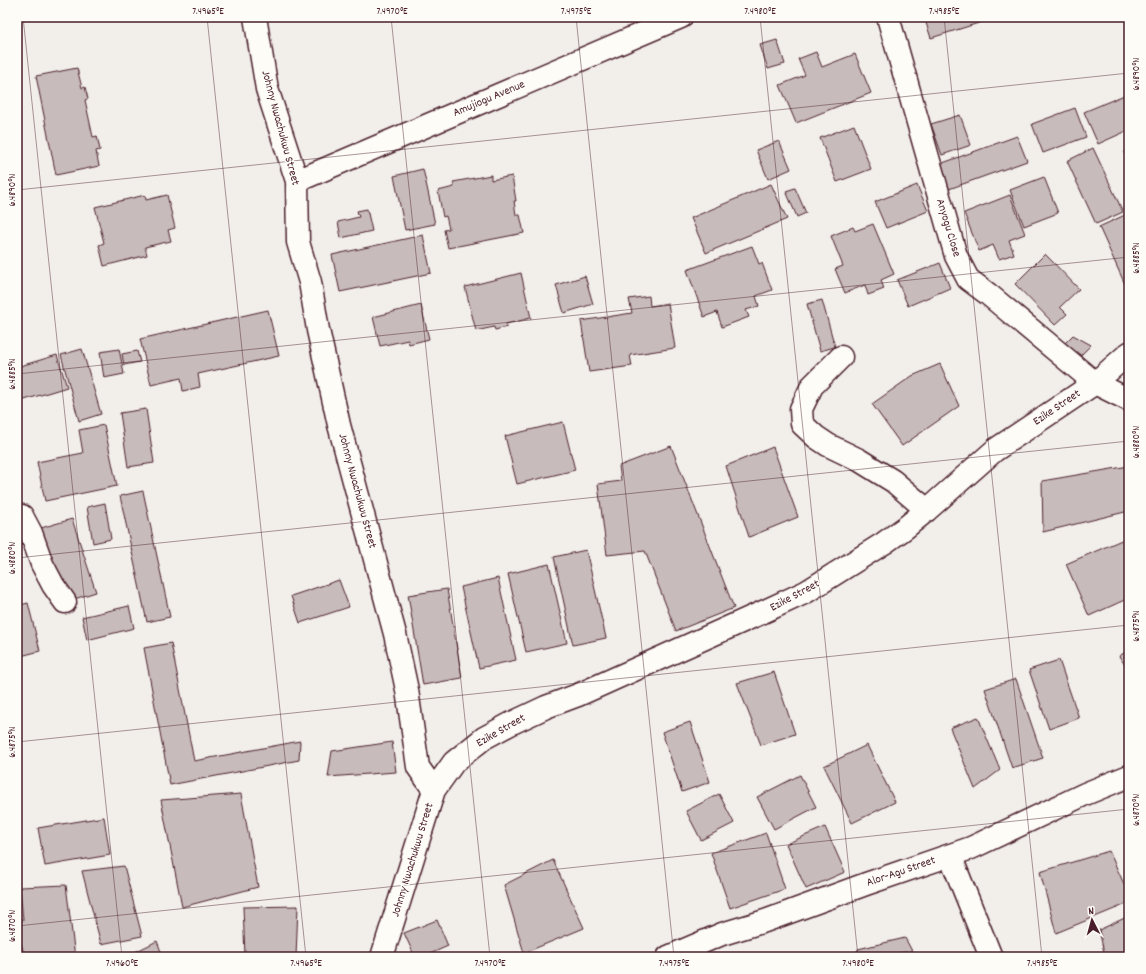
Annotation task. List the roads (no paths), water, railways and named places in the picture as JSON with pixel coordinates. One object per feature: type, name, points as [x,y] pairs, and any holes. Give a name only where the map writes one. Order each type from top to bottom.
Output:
[{"type":"street","name":"Johnny Nwachukwu Street","points":[[255,17],[267,89],[297,181],[298,242],[310,282],[318,330],[339,425],[395,634],[407,690],[418,767],[434,790],[382,957]]},
{"type":"street","name":"Amujiogu Avenue","points":[[297,181],[681,17]]},
{"type":"street","name":"Anyogu Close","points":[[888,17],[956,256],[968,279],[1095,383],[1129,400]]},
{"type":"street","name":"Ezike Street","points":[[434,790],[454,762],[484,738],[519,719],[578,695],[806,592],[884,543],[927,510],[995,450],[1095,383],[1129,353]]},
{"type":"street","points":[[841,357],[812,386],[801,409],[802,424],[816,438],[859,460],[893,481],[927,510]]},
{"type":"street","points":[[17,515],[22,516],[31,533],[42,564],[53,585],[65,602]]},
{"type":"street","name":"Alor-Agu Street","points":[[670,957],[722,934],[765,921],[971,848],[1085,794],[1129,776]]},
{"type":"street","points":[[950,855],[991,957]]}]
